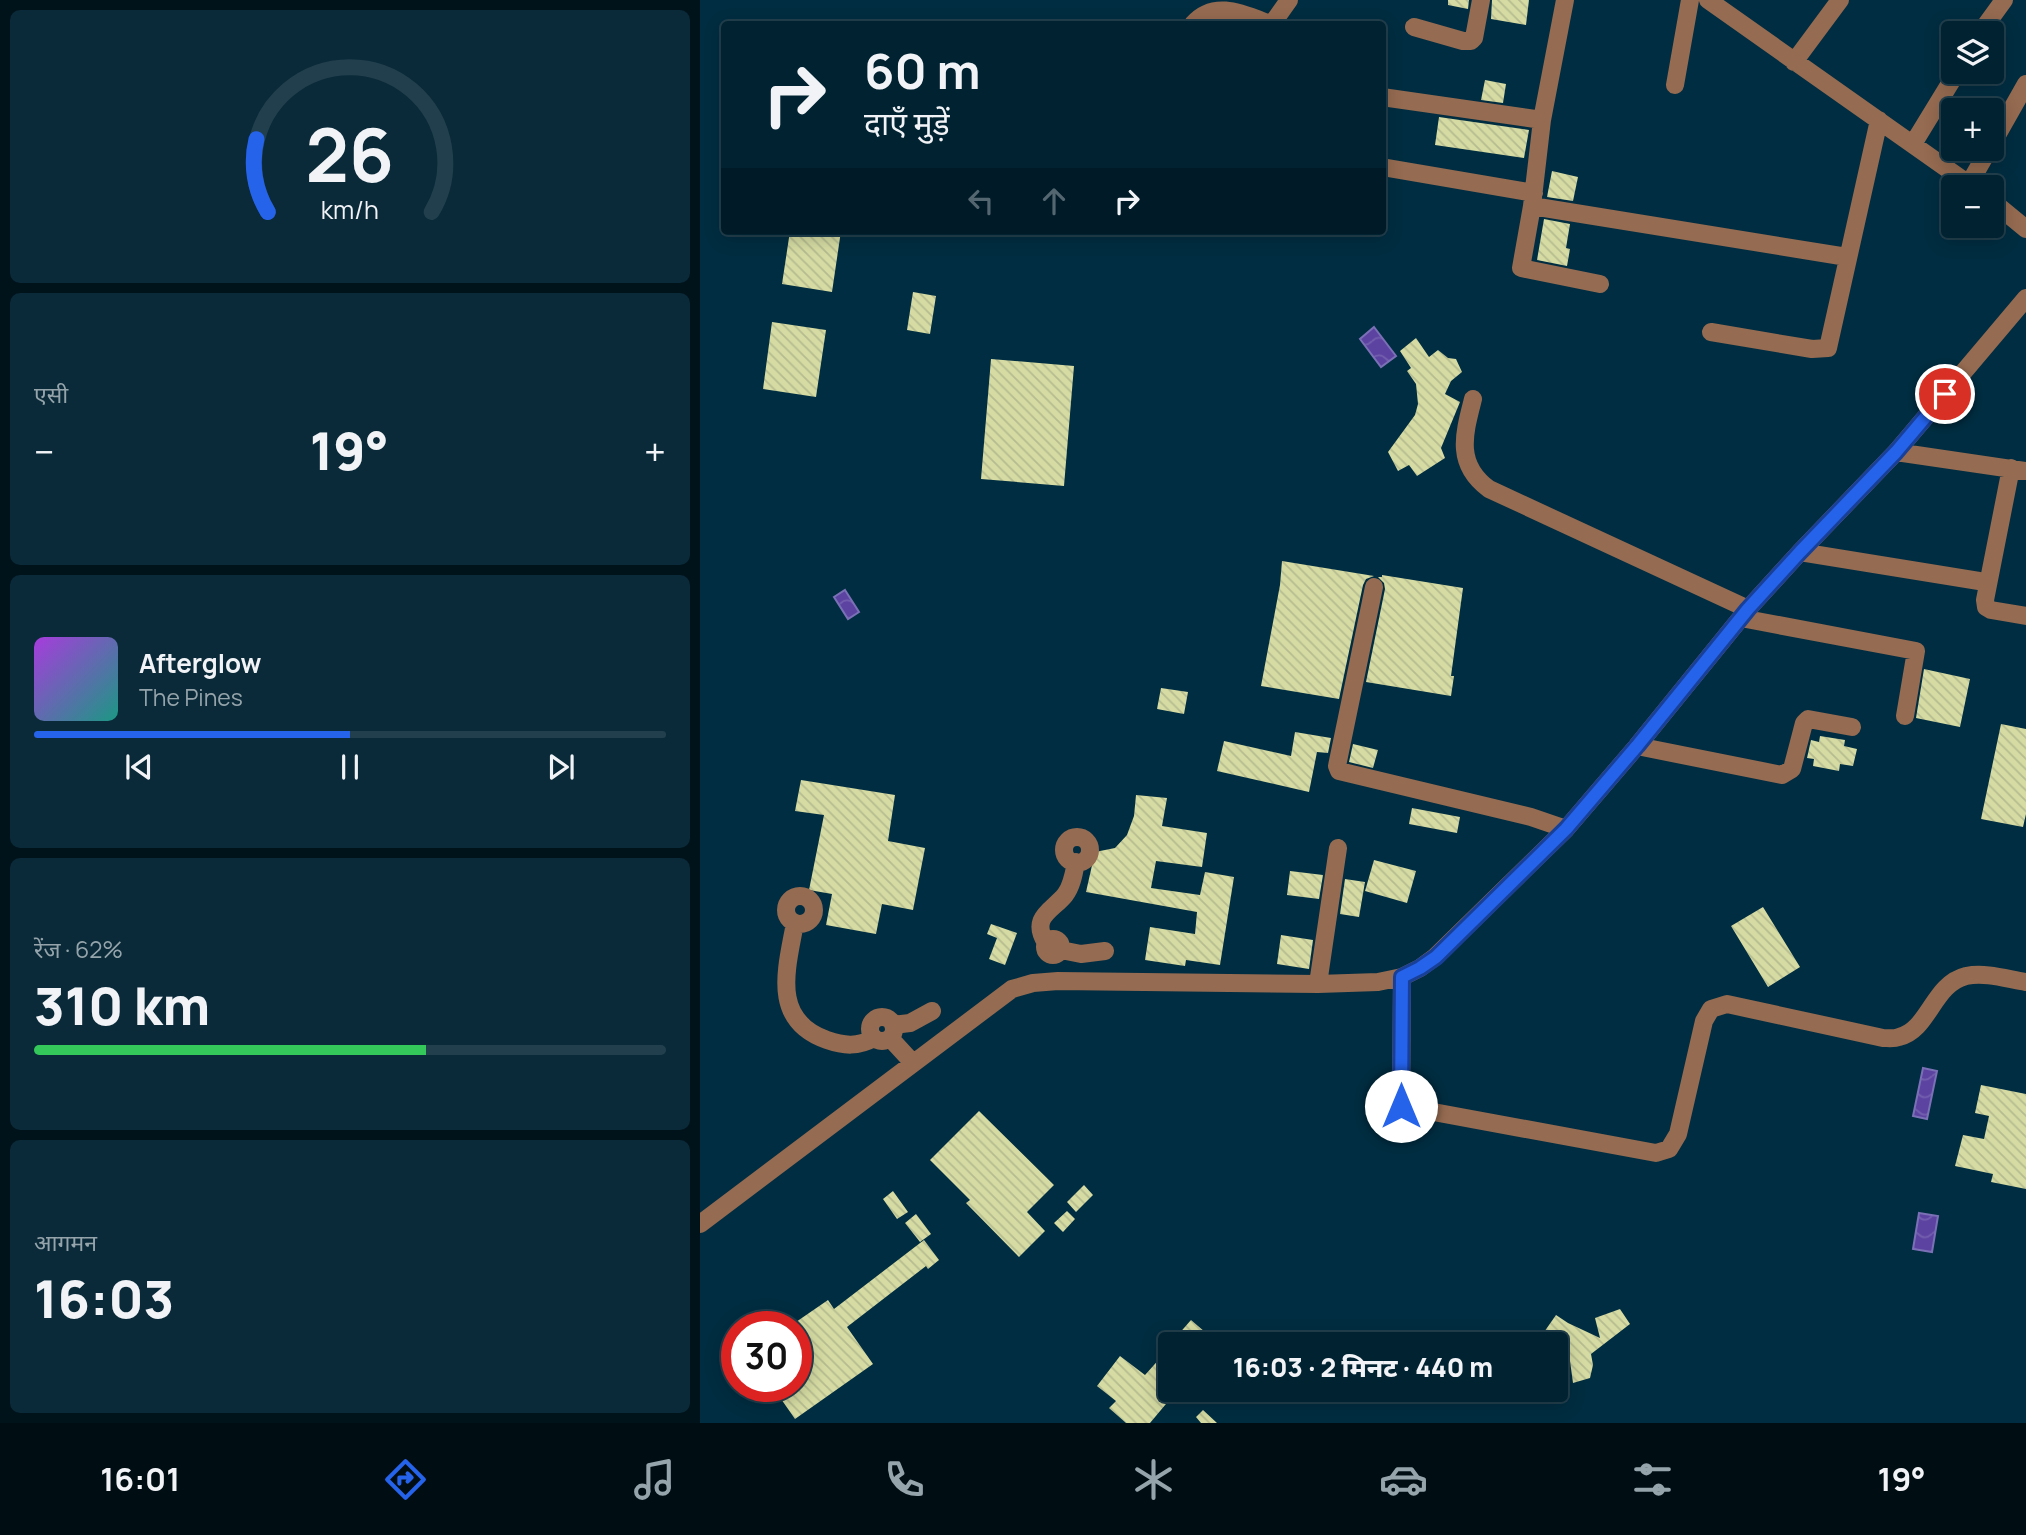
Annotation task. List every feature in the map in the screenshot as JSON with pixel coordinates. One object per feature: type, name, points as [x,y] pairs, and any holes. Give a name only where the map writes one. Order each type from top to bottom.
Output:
[{"type":"street","points":[[1273,21],[1289,0]]},
{"type":"street","points":[[1414,27],[1471,41],[1474,38],[1481,0]]},
{"type":"street","points":[[1565,0],[1542,120],[1533,199],[1521,268],[1600,284]]},
{"type":"street","points":[[1675,85],[1690,0]]},
{"type":"street","points":[[1708,0],[1728,7],[1794,62],[1956,175]]},
{"type":"street","points":[[1794,62],[1840,0]]},
{"type":"street","points":[[1989,21],[2004,0]]},
{"type":"street","points":[[1195,21],[1204,10],[1219,5],[1263,21]]},
{"type":"street","points":[[1913,144],[1950,84]]},
{"type":"street","points":[[2004,123],[2026,84]]},
{"type":"street","points":[[1386,98],[1542,120]]},
{"type":"street","points":[[1711,332],[1812,349],[1828,348],[1879,120]]},
{"type":"street","points":[[1386,168],[1533,199],[1847,257]]},
{"type":"street","points":[[2004,211],[2026,229]]},
{"type":"street","points":[[700,1224],[1012,989],[1033,983],[1058,981],[1318,984],[1378,982],[1402,977],[1436,957],[1566,829],[1744,614],[1896,452],[2026,298]]},
{"type":"street","points":[[1473,399],[1465,430],[1464,453],[1480,483],[1744,614],[1916,651],[1905,716]]},
{"type":"street","points":[[1896,452],[2018,470],[1985,600],[1986,607],[1991,610],[2026,616]]},
{"type":"street","points":[[1800,552],[1979,581]]},
{"type":"street","points":[[1374,587],[1337,766],[1339,771],[1531,817],[1566,829]]},
{"type":"street","points":[[1637,746],[1783,775],[1792,769],[1804,723],[1808,719],[1852,727]]},
{"type":"street","points":[[1318,984],[1338,848]]},
{"type":"street","points":[[1076,862],[1066,893],[1049,908],[1042,922],[1042,935],[1052,949],[1081,954],[1105,951]]},
{"type":"street","points":[[795,923],[785,986],[787,1000],[794,1014],[821,1038],[856,1045],[886,1034],[932,1011]]},
{"type":"street","points":[[1033,983],[1052,949]]},
{"type":"street","points":[[1402,977],[1401,1106],[1656,1153],[1669,1149],[1678,1135],[1704,1021],[1711,1009],[1727,1004],[1883,1038],[1901,1037],[1915,1027],[1947,985],[1965,976],[1984,975],[2026,982]]},
{"type":"street","points":[[886,1034],[913,1063]]},
{"type":"water","points":[[1374,327],[1396,356],[1381,367],[1360,339]]},
{"type":"water","points":[[845,590],[859,612],[848,619],[834,597]]},
{"type":"water","points":[[1923,1068],[1937,1071],[1927,1119],[1913,1116]]},
{"type":"water","points":[[1919,1213],[1938,1216],[1932,1252],[1913,1249]]},
{"type":"building","points":[[1448,0],[1469,0],[1468,9],[1448,5]]},
{"type":"building","points":[[1492,0],[1529,0],[1526,25],[1491,19]]},
{"type":"building","points":[[1485,80],[1506,84],[1503,103],[1481,100]]},
{"type":"building","points":[[1439,117],[1529,130],[1524,158],[1435,145]]},
{"type":"building","points":[[1552,171],[1578,177],[1573,201],[1547,197]]},
{"type":"building","points":[[1544,219],[1570,224],[1566,248],[1570,249],[1567,266],[1537,260]]},
{"type":"building","points":[[789,235],[840,235],[832,292],[782,284]]},
{"type":"building","points":[[913,292],[936,296],[930,334],[907,330]]},
{"type":"building","points":[[772,322],[826,330],[816,397],[763,389]]},
{"type":"building","points":[[1416,338],[1429,357],[1438,350],[1448,358],[1456,359],[1462,372],[1451,381],[1445,394],[1460,402],[1441,448],[1445,458],[1417,476],[1409,465],[1398,471],[1388,452],[1415,415],[1418,404],[1416,384],[1407,371],[1411,368],[1400,351]]},
{"type":"building","points":[[991,359],[1074,366],[1064,486],[981,479]]},
{"type":"building","points":[[1282,561],[1374,576],[1366,579],[1363,585],[1339,699],[1261,686]]},
{"type":"building","points":[[1382,575],[1463,588],[1451,676],[1454,676],[1451,696],[1366,682],[1385,589],[1384,583],[1378,577]]},
{"type":"building","points":[[1924,669],[1970,679],[1960,727],[1916,718]]},
{"type":"building","points":[[1161,688],[1188,692],[1184,714],[1157,709]]},
{"type":"building","points":[[2001,724],[2026,729],[2026,814],[2023,827],[1981,819]]},
{"type":"building","points":[[1295,732],[1331,738],[1328,753],[1317,752],[1309,792],[1217,771],[1224,741],[1291,756]]},
{"type":"building","points":[[1820,736],[1845,740],[1844,746],[1857,749],[1853,766],[1840,764],[1839,771],[1813,766],[1814,759],[1807,758],[1811,740],[1819,742]]},
{"type":"building","points":[[1353,744],[1378,750],[1373,768],[1349,762]]},
{"type":"building","points":[[801,780],[895,795],[888,841],[925,848],[913,910],[882,904],[876,934],[826,925],[832,894],[809,890],[824,815],[795,811]]},
{"type":"building","points":[[1136,795],[1167,798],[1162,826],[1207,833],[1202,867],[1156,861],[1151,888],[1200,895],[1205,872],[1234,877],[1220,965],[1186,960],[1185,966],[1145,960],[1150,927],[1195,934],[1197,912],[1086,892],[1095,852],[1115,848],[1127,835],[1134,816]]},
{"type":"building","points":[[1412,808],[1460,817],[1457,833],[1409,824]]},
{"type":"building","points":[[1374,860],[1416,871],[1407,903],[1365,891]]},
{"type":"building","points":[[1290,871],[1323,875],[1319,899],[1287,895]]},
{"type":"building","points":[[1345,879],[1365,882],[1359,917],[1340,914]]},
{"type":"building","points":[[1763,907],[1800,967],[1768,987],[1731,926]]},
{"type":"building","points":[[991,924],[1017,933],[1005,965],[989,959],[997,938],[987,934]]},
{"type":"building","points":[[1281,935],[1313,940],[1309,969],[1277,964]]},
{"type":"building","points":[[1981,1085],[2026,1094],[2026,1189],[1991,1182],[1993,1174],[1955,1166],[1963,1135],[1984,1139],[1989,1116],[1975,1113]]},
{"type":"building","points":[[979,1111],[1054,1185],[1027,1212],[1045,1231],[1019,1257],[966,1203],[970,1200],[930,1160]]},
{"type":"building","points":[[1084,1185],[1093,1195],[1076,1212],[1067,1202]]},
{"type":"building","points":[[893,1191],[908,1212],[897,1219],[883,1199]]},
{"type":"building","points":[[1067,1211],[1075,1219],[1063,1232],[1054,1223]]},
{"type":"building","points":[[916,1214],[931,1234],[920,1242],[905,1223]]},
{"type":"building","points":[[924,1240],[939,1260],[928,1269],[926,1266],[847,1327],[873,1364],[795,1419],[783,1402],[812,1402],[812,1311],[828,1300],[834,1309]]},
{"type":"building","points":[[1620,1309],[1630,1324],[1591,1354],[1593,1365],[1590,1378],[1573,1383],[1568,1359],[1568,1332],[1544,1332],[1556,1315],[1600,1338],[1595,1318]]},
{"type":"building","points":[[1191,1320],[1205,1332],[1180,1332]]},
{"type":"building","points":[[1120,1356],[1145,1375],[1158,1360],[1158,1402],[1168,1402],[1150,1423],[1126,1423],[1109,1408],[1116,1401],[1097,1386]]},
{"type":"building","points":[[1203,1410],[1217,1423],[1201,1423],[1196,1417]]},
{"type":"route","points":[[1401,1106],[1402,977],[1436,957],[1566,829],[1748,609],[1896,452],[1945,394]]}]
